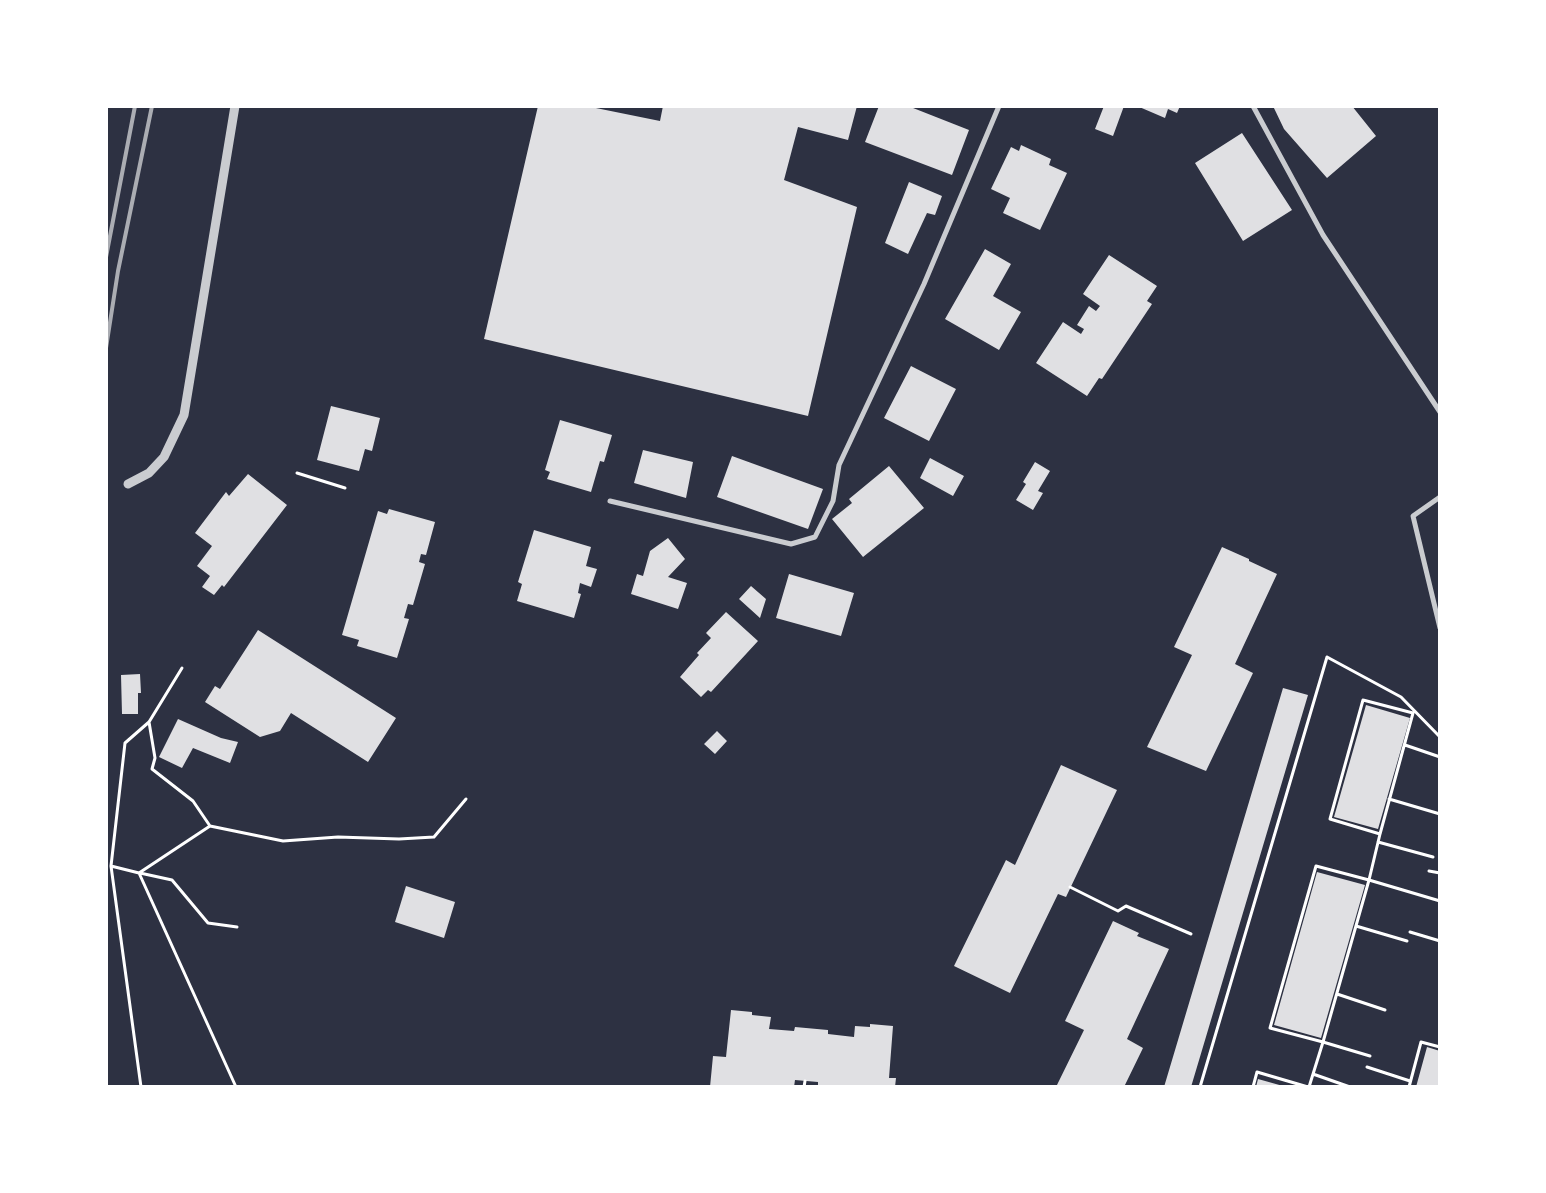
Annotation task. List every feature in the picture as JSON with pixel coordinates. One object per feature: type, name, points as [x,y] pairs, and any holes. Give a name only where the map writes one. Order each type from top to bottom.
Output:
[{"type":"street","points":[[128,484],[149,473],[164,457],[184,415],[235,106]]},
{"type":"street","points":[[610,501],[791,544],[815,537],[833,501],[839,465],[924,284],[999,106]]},
{"type":"street","points":[[1253,106],[1323,235],[1440,412]]},
{"type":"street","points":[[1440,497],[1413,516],[1440,628]]},
{"type":"path","points":[[297,473],[345,488]]},
{"type":"path","points":[[1200,1087],[1327,657],[1401,697],[1440,737]]},
{"type":"path","points":[[140,1087],[111,866],[125,743],[149,722],[182,668]]},
{"type":"path","points":[[1253,1087],[1257,1072],[1308,1087],[1337,994],[1413,714],[1363,700],[1330,819],[1380,834]]},
{"type":"path","points":[[149,722],[156,758],[152,769],[193,801],[210,826],[283,841],[338,837],[400,839],[434,837],[466,799]]},
{"type":"path","points":[[1405,745],[1440,757]]},
{"type":"path","points":[[1390,798],[1440,814]]},
{"type":"path","points":[[139,873],[210,826]]},
{"type":"path","points":[[1378,842],[1433,857]]},
{"type":"path","points":[[111,866],[172,880],[208,923],[237,927]]},
{"type":"path","points":[[1370,1056],[1270,1028],[1316,866],[1440,901]]},
{"type":"path","points":[[1429,870],[1440,874]]},
{"type":"path","points":[[139,873],[236,1087]]},
{"type":"path","points":[[1070,887],[1118,911],[1126,906],[1190,934]]},
{"type":"path","points":[[1356,926],[1407,941]]},
{"type":"path","points":[[1410,932],[1440,941]]},
{"type":"path","points":[[1337,994],[1385,1010]]},
{"type":"path","points":[[1409,1087],[1421,1042],[1440,1046]]},
{"type":"path","points":[[1367,1067],[1410,1081]]},
{"type":"path","points":[[1313,1074],[1350,1087]]},
{"type":"path","points":[[804,1087],[805,1081]]},
{"type":"building","points":[[538,106],[586,106],[660,121],[663,106],[857,106],[848,140],[798,127],[784,180],[857,207],[808,416],[484,339]]},
{"type":"building","points":[[879,106],[908,106],[969,130],[952,175],[865,142]]},
{"type":"building","points":[[1104,106],[1124,106],[1113,136],[1095,129]]},
{"type":"building","points":[[1137,106],[1180,106],[1177,113],[1168,109],[1165,118]]},
{"type":"building","points":[[1273,106],[1352,106],[1376,136],[1327,178],[1284,129]]},
{"type":"building","points":[[1242,133],[1292,210],[1243,241],[1195,163]]},
{"type":"building","points":[[1021,145],[1051,159],[1049,165],[1067,173],[1040,230],[1003,213],[1010,198],[991,189],[1011,147],[1019,151]]},
{"type":"building","points":[[909,182],[942,196],[935,215],[927,213],[908,254],[885,243]]},
{"type":"building","points":[[985,249],[1011,264],[993,296],[1021,312],[999,350],[945,319]]},
{"type":"building","points":[[1109,255],[1157,286],[1147,301],[1152,304],[1102,379],[1099,378],[1087,396],[1036,363],[1063,322],[1081,334],[1084,329],[1077,325],[1089,306],[1096,311],[1100,306],[1083,294]]},
{"type":"building","points":[[911,366],[956,389],[929,441],[884,418]]},
{"type":"building","points":[[331,406],[380,418],[372,451],[365,449],[359,471],[317,460]]},
{"type":"building","points":[[560,420],[612,435],[604,462],[600,461],[591,492],[547,479],[550,472],[545,470]]},
{"type":"building","points":[[643,450],[693,462],[686,498],[634,483]]},
{"type":"building","points":[[732,456],[823,489],[808,529],[717,497]]},
{"type":"building","points":[[930,458],[964,476],[953,496],[920,478]]},
{"type":"building","points":[[1035,462],[1050,471],[1038,491],[1043,493],[1033,510],[1016,500],[1026,484],[1023,482]]},
{"type":"building","points":[[889,466],[924,508],[863,557],[832,519],[852,503],[849,499]]},
{"type":"building","points":[[248,474],[287,505],[224,587],[222,585],[214,595],[202,587],[210,576],[197,566],[212,546],[195,533],[226,492],[229,496]]},
{"type":"building","points":[[389,509],[435,522],[426,555],[421,554],[419,562],[425,564],[413,605],[408,604],[404,618],[409,619],[397,658],[357,646],[359,640],[342,635],[378,511],[387,514]]},
{"type":"building","points":[[534,530],[591,547],[586,566],[597,569],[591,587],[580,583],[578,593],[581,594],[574,618],[517,601],[522,584],[518,582]]},
{"type":"building","points":[[668,538],[685,559],[668,577],[687,583],[678,609],[631,594],[637,574],[643,576],[650,551]]},
{"type":"building","points":[[1222,547],[1277,574],[1235,664],[1253,673],[1206,771],[1147,747],[1192,655],[1174,647]]},
{"type":"building","points":[[789,574],[854,593],[841,636],[776,618]]},
{"type":"building","points":[[751,586],[766,599],[760,618],[739,599]]},
{"type":"building","points":[[726,612],[758,641],[711,692],[708,690],[701,697],[680,677],[699,655],[697,653],[711,638],[706,633]]},
{"type":"building","points":[[258,630],[396,718],[368,762],[291,713],[280,731],[260,737],[205,702],[215,686],[220,689]]},
{"type":"building","points":[[140,674],[141,693],[138,693],[138,714],[122,714],[121,675]]},
{"type":"building","points":[[1283,688],[1308,695],[1191,1087],[1164,1087]]},
{"type":"building","points":[[1366,705],[1410,718],[1378,829],[1334,817]]},
{"type":"building","points":[[178,719],[221,738],[238,742],[230,763],[193,748],[182,768],[159,757]]},
{"type":"building","points":[[717,731],[727,741],[715,754],[704,744]]},
{"type":"building","points":[[1061,765],[1117,790],[1066,897],[1058,894],[1010,993],[954,966],[1006,860],[1015,865]]},
{"type":"building","points":[[1317,872],[1365,885],[1321,1038],[1274,1025]]},
{"type":"building","points":[[406,886],[455,902],[444,938],[395,922]]},
{"type":"building","points":[[1113,921],[1139,933],[1137,936],[1169,949],[1127,1039],[1143,1048],[1124,1087],[1056,1087],[1084,1030],[1065,1021]]},
{"type":"building","points":[[731,1010],[752,1012],[752,1015],[771,1017],[769,1029],[794,1031],[795,1027],[828,1030],[828,1034],[854,1037],[855,1026],[870,1027],[870,1024],[893,1026],[889,1078],[896,1078],[895,1087],[818,1087],[818,1082],[795,1080],[794,1087],[710,1087],[713,1056],[726,1057]]},
{"type":"building","points":[[1427,1047],[1440,1051],[1440,1087],[1416,1087]]},
{"type":"building","points":[[1258,1079],[1283,1086],[1283,1087],[1256,1087]]},
{"type":"railway","points":[[106,257],[135,106]]},
{"type":"railway","points":[[106,348],[118,271],[152,106]]}]
